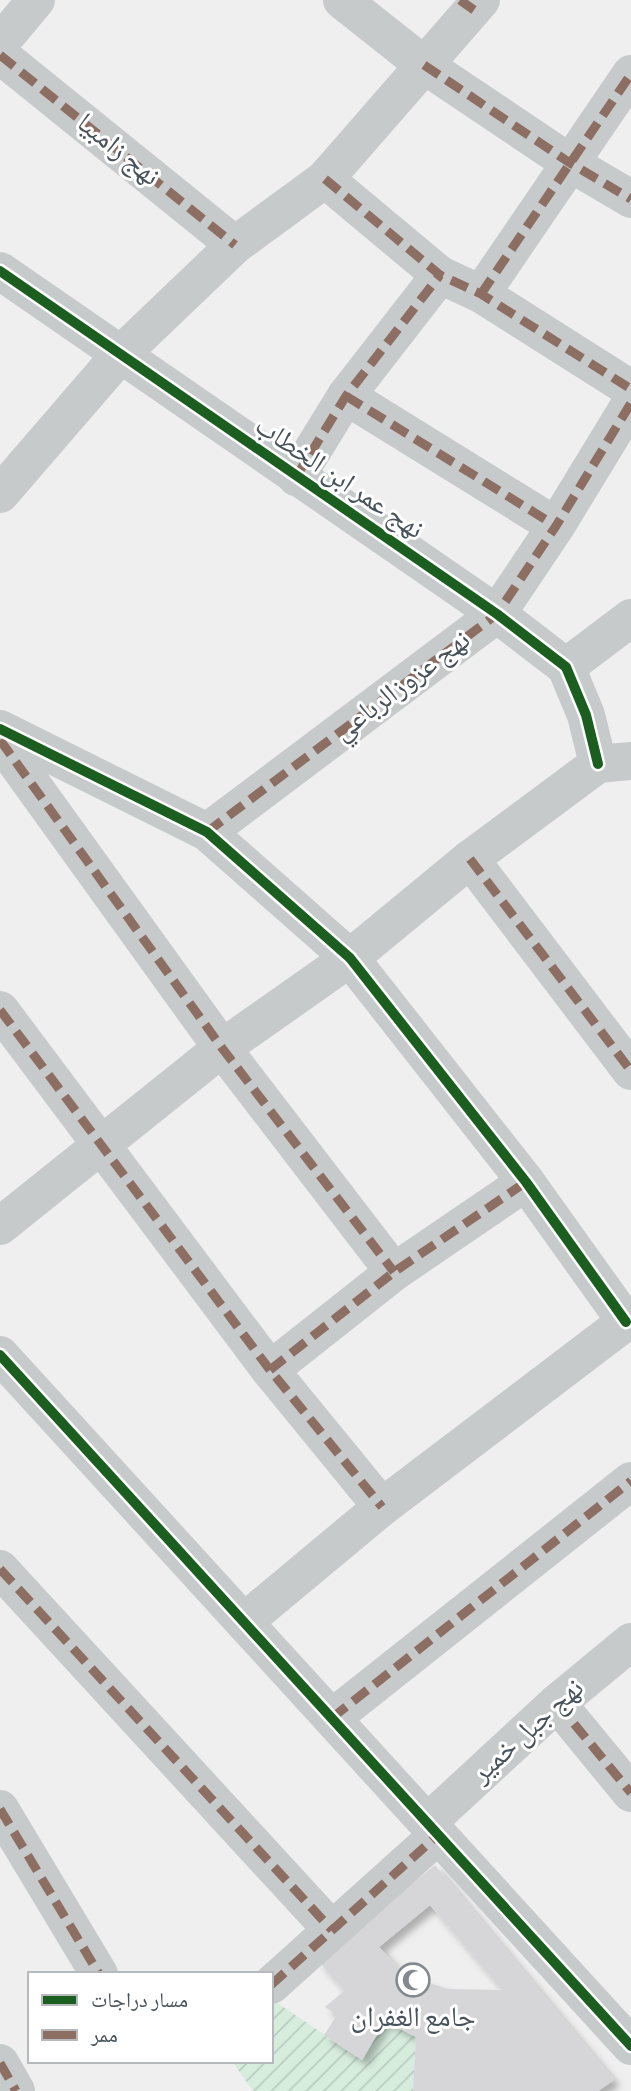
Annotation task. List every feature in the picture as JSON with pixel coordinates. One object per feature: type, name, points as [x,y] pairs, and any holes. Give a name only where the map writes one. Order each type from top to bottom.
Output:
[{"type":"street","points":[[0,43],[36,0]]},
{"type":"street","points":[[342,0],[424,65],[570,163],[631,199]]},
{"type":"street","points":[[0,494],[120,355],[235,245],[325,179],[424,65],[472,3]]},
{"type":"street","name":"نهج زامبيا","points":[[0,55],[235,245]]},
{"type":"street","points":[[481,294],[631,74]]},
{"type":"street","points":[[325,179],[440,275],[481,294],[631,389]]},
{"type":"street","name":"نهج عمر ابن الخطاب","points":[[0,271],[497,614],[566,667],[586,715],[615,762]]},
{"type":"street","points":[[296,477],[346,396],[440,275]]},
{"type":"street","points":[[346,396],[556,527]]},
{"type":"street","name":"نهج عزوزالرباعي","points":[[207,832],[497,614],[556,527],[631,403]]},
{"type":"street","points":[[566,667],[631,618]]},
{"type":"street","points":[[0,729],[207,832],[350,958],[526,1182],[629,1320],[382,1507],[244,1622]]},
{"type":"street","points":[[0,740],[222,1048],[394,1272]]},
{"type":"street","points":[[0,1226],[222,1048],[350,958],[470,859],[615,762]]},
{"type":"street","points":[[470,859],[631,1071]]},
{"type":"street","points":[[0,1010],[270,1370],[382,1507]]},
{"type":"street","points":[[270,1370],[394,1272],[526,1182]]},
{"type":"street","points":[[0,1355],[631,2046]]},
{"type":"street","points":[[332,1718],[631,1481]]},
{"type":"street","points":[[0,1569],[332,1930]]},
{"type":"street","name":"نهج جبل خمير","points":[[273,1983],[332,1930],[557,1703],[631,1642]]},
{"type":"street","points":[[557,1703],[631,1793]]},
{"type":"street","points":[[0,1810],[98,1972]]},
{"type":"street","points":[[0,2063],[16,2091]]},
{"type":"green space","points":[[273,2000],[362,2060],[385,2021],[416,2037],[413,2091],[253,2091],[233,2063],[273,2063]]},
{"type":"building","name":"جامع الغفران","points":[[435,1865],[614,2080],[598,2091],[413,2091],[416,2037],[385,2021],[362,2060],[324,2035],[337,2015],[325,2007],[344,1991],[318,1960]],"holes":[[[430,1905],[502,1990],[448,1989],[417,1979],[396,1966],[379,1947]]]},
{"type":"marked path","points":[[460,0],[474,10]]},
{"type":"marked path","points":[[0,55],[235,245]]},
{"type":"marked path","points":[[424,65],[570,163],[631,199]]},
{"type":"marked path","points":[[481,294],[631,74]]},
{"type":"marked path","points":[[325,179],[440,275],[481,294],[631,389]]},
{"type":"marked path","points":[[296,477],[346,396],[440,275]]},
{"type":"marked path","points":[[346,396],[556,526]]},
{"type":"marked path","points":[[207,832],[497,614],[556,526],[631,403]]},
{"type":"marked path","points":[[0,740],[222,1048],[394,1272]]},
{"type":"marked path","points":[[470,859],[631,1071]]},
{"type":"marked path","points":[[0,1010],[270,1370],[382,1507]]},
{"type":"marked path","points":[[270,1370],[394,1272],[526,1182]]},
{"type":"marked path","points":[[332,1718],[631,1481]]},
{"type":"marked path","points":[[0,1569],[332,1930]]},
{"type":"marked path","points":[[557,1703],[631,1793]]},
{"type":"marked path","points":[[0,1809],[98,1972]]},
{"type":"marked path","points":[[273,1983],[438,1835]]},
{"type":"marked path","points":[[0,2063],[16,2091]]},
{"type":"cycle path","points":[[0,271],[497,614],[566,667],[586,715],[598,764]]},
{"type":"cycle path","points":[[0,729],[207,832],[350,958],[526,1182],[626,1322]]},
{"type":"cycle path","points":[[0,1355],[631,2046]]},
{"type":"place","name":"جامع الغفران","points":[[413,1980]]}]
